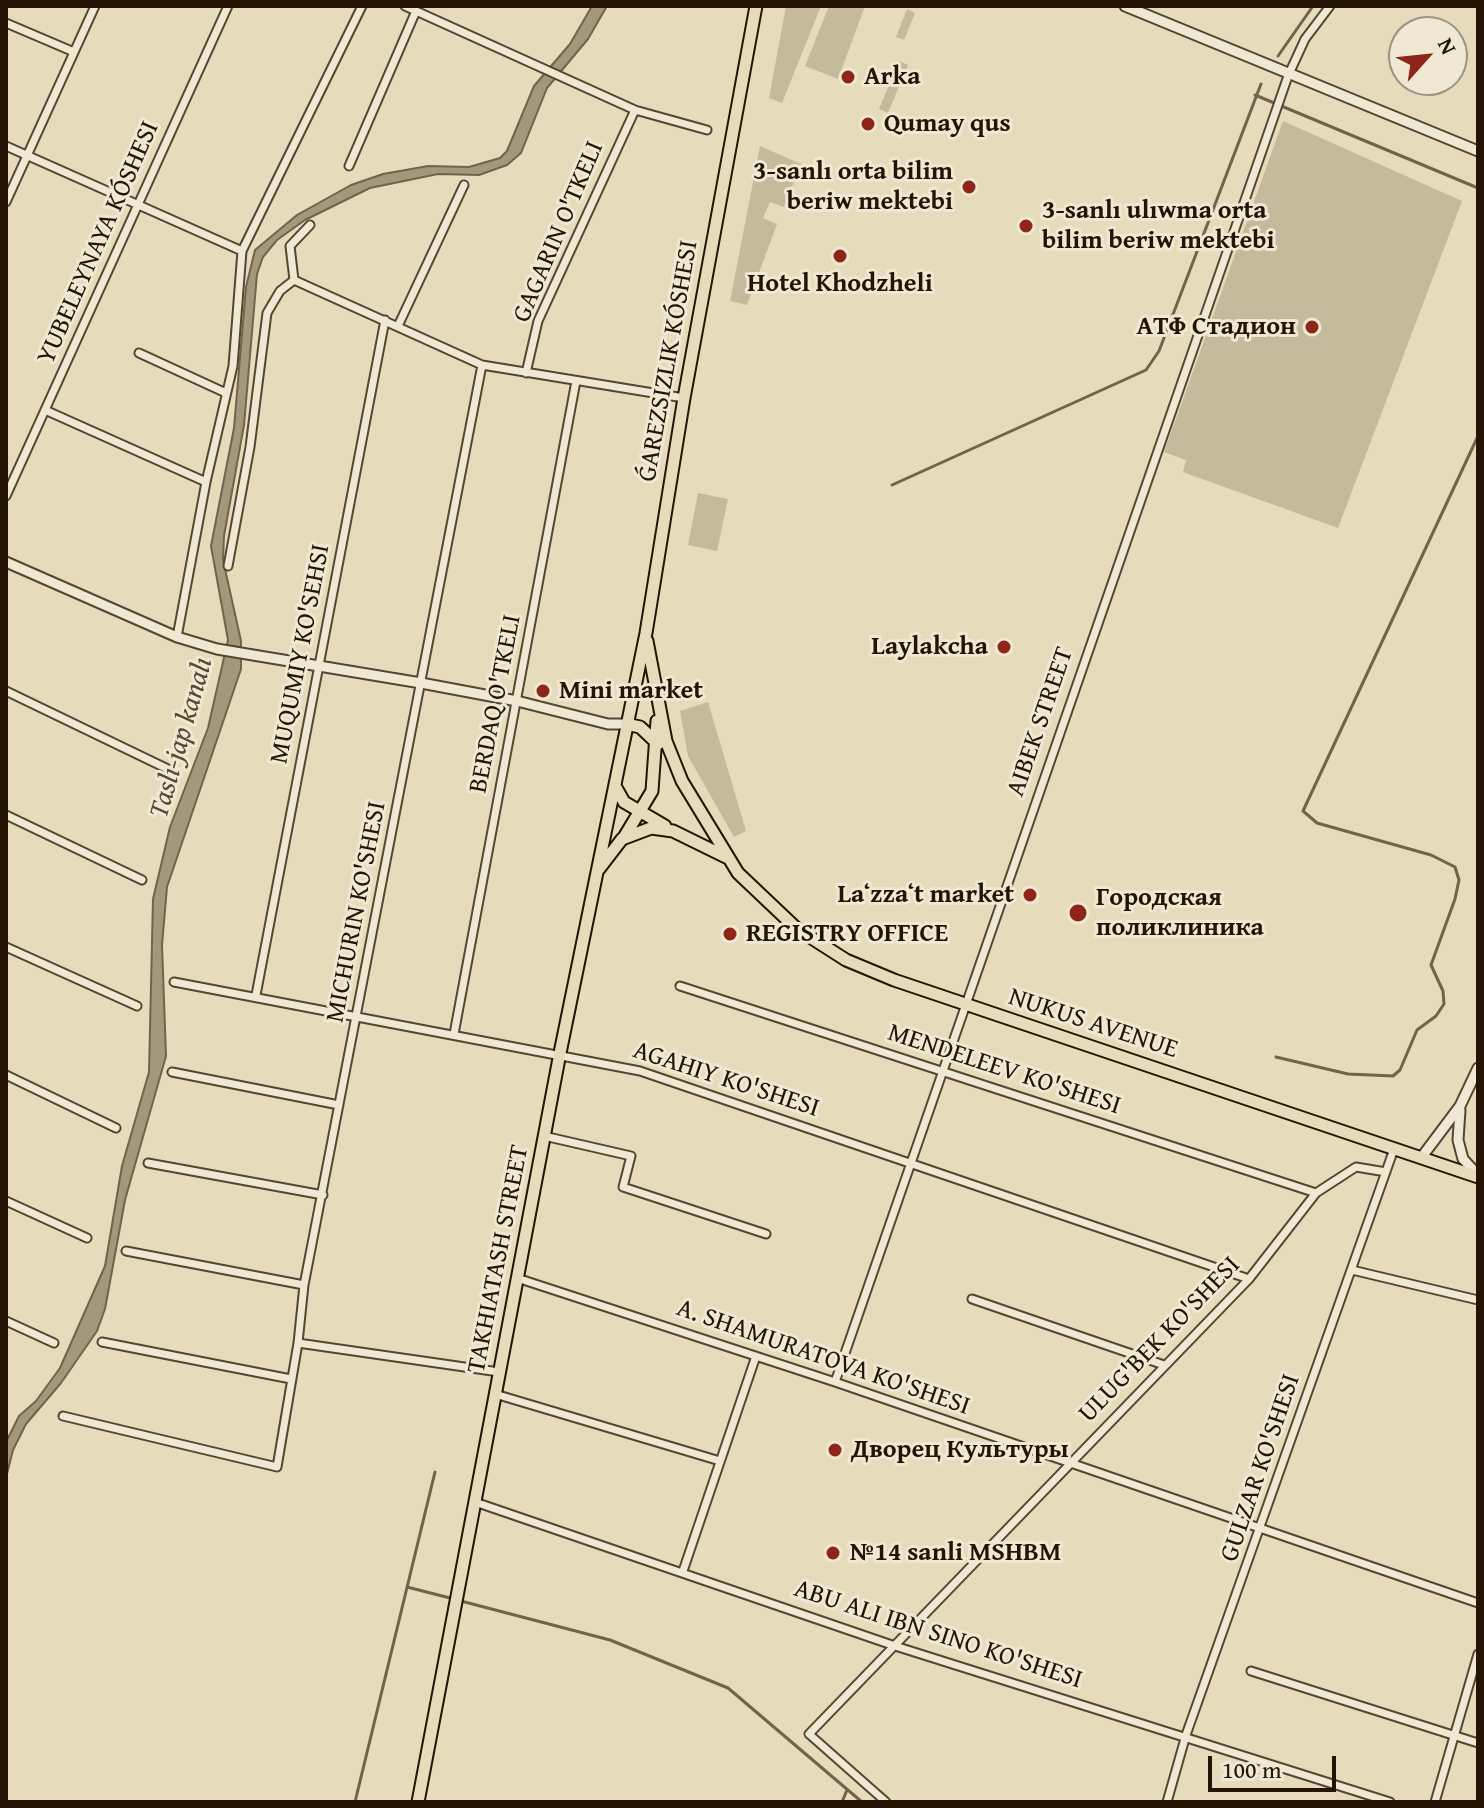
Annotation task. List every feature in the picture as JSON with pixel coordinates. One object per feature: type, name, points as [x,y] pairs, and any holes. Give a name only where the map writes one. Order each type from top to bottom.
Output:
[{"type":"main road","name":"ǴAREZSIZLIK KÓSHESI","points":[[626,724],[646,633],[684,398],[756,6]]},
{"type":"main road","points":[[646,633],[657,700],[677,770]]},
{"type":"main road","points":[[596,873],[652,791],[657,700]]},
{"type":"main road","points":[[626,724],[640,727],[657,743],[677,770],[726,857]]},
{"type":"main road","name":"TAKHIATASH STREET","points":[[418,1802],[560,1053],[626,724]]},
{"type":"main road","points":[[614,785],[624,802],[726,857]]},
{"type":"main road","points":[[622,839],[651,828],[673,831]]},
{"type":"main road","name":"NUKUS AVENUE","points":[[726,857],[796,928],[846,960],[965,1005],[1478,1176]]},
{"type":"street","points":[[6,202],[95,6]]},
{"type":"street","name":"YUBELEYNAYA KÓSHESI","points":[[6,496],[228,6]]},
{"type":"street","points":[[177,637],[206,482],[233,366],[242,251],[362,6]]},
{"type":"street","points":[[405,6],[635,110],[707,130]]},
{"type":"street","points":[[1125,6],[1288,76],[1478,151]]},
{"type":"street","name":"AIBEK STREET","points":[[835,1382],[1288,76],[1305,39],[1330,6]]},
{"type":"street","points":[[349,166],[416,11]]},
{"type":"street","points":[[6,23],[74,52]]},
{"type":"street","name":"GAGARIN O'TKELI","points":[[526,373],[538,321],[635,110]]},
{"type":"street","points":[[6,146],[242,251]]},
{"type":"street","points":[[398,326],[464,185]]},
{"type":"street","points":[[294,280],[290,246],[310,225]]},
{"type":"street","points":[[294,280],[482,365],[684,398]]},
{"type":"street","points":[[228,566],[250,447],[267,313],[280,291],[294,280]]},
{"type":"street","name":"MUQUMIY KO'SEHSI","points":[[256,995],[385,320]]},
{"type":"street","points":[[139,353],[226,393]]},
{"type":"street","name":"MICHURIN KO'SHESI","points":[[63,1416],[277,1467],[298,1343],[304,1285],[482,365]]},
{"type":"street","name":"BERDAQ O'TKELI","points":[[454,1034],[576,381]]},
{"type":"street","points":[[45,410],[206,482]]},
{"type":"street","points":[[6,562],[177,637],[217,649],[421,683],[517,701],[608,724],[626,724]]},
{"type":"street","points":[[6,691],[172,771]]},
{"type":"street","points":[[6,815],[142,880]]},
{"type":"street","points":[[6,947],[137,1006]]},
{"type":"street","name":"AGAHIY KO'SHESI","points":[[174,982],[560,1053],[640,1071],[1249,1279]]},
{"type":"street","name":"MENDELEEV KO'SHESI","points":[[680,986],[1316,1193]]},
{"type":"street","points":[[1421,1158],[1460,1106],[1478,1068]]},
{"type":"street","points":[[172,1072],[339,1105]]},
{"type":"street","points":[[6,1075],[116,1128]]},
{"type":"street","points":[[1460,1106],[1458,1140],[1463,1159],[1478,1176]]},
{"type":"street","points":[[544,1136],[631,1156],[623,1187],[766,1234]]},
{"type":"street","name":"GULZAR KO'SHESI","points":[[1167,1802],[1186,1735],[1394,1149]]},
{"type":"street","points":[[148,1163],[323,1195]]},
{"type":"street","name":"ULUG'BEK KO'SHESI","points":[[886,1802],[809,1734],[1249,1279],[1316,1193],[1356,1167],[1386,1172]]},
{"type":"street","points":[[6,1201],[87,1238]]},
{"type":"street","points":[[126,1251],[304,1285]]},
{"type":"street","points":[[1352,1270],[1478,1300]]},
{"type":"street","name":"A. SHAMURATOVA KO'SHESI","points":[[517,1278],[835,1382],[1478,1603]]},
{"type":"street","points":[[972,1299],[1164,1365]]},
{"type":"street","points":[[6,1321],[54,1343]]},
{"type":"street","points":[[102,1342],[291,1379]]},
{"type":"street","points":[[298,1343],[499,1372]]},
{"type":"street","points":[[683,1571],[756,1356]]},
{"type":"street","points":[[495,1394],[720,1461]]},
{"type":"street","name":"ABU ALI IBN SINO KO'SHESI","points":[[475,1502],[895,1646],[1186,1735],[1390,1802]]},
{"type":"street","points":[[1435,1802],[1478,1654]]},
{"type":"street","points":[[1251,1671],[1478,1743]]},
{"type":"shaded area","points":[[592,6],[607,6],[588,39],[547,88],[521,153],[507,165],[479,175],[438,174],[370,188],[305,220],[277,240],[263,257],[257,274],[244,425],[224,536],[223,560],[241,641],[241,669],[167,887],[162,945],[166,1056],[125,1200],[105,1309],[97,1331],[61,1383],[26,1424],[13,1450],[6,1478],[7,1440],[19,1416],[36,1401],[60,1368],[105,1266],[122,1166],[149,1072],[153,899],[170,827],[208,728],[228,640],[211,546],[234,428],[246,287],[255,250],[297,215],[351,185],[383,174],[428,166],[469,167],[500,158],[507,151],[534,86],[570,44]]},
{"type":"shaded area","points":[[786,6],[821,6],[782,103],[769,98]]},
{"type":"shaded area","points":[[829,6],[865,6],[838,79],[805,66]]},
{"type":"shaded area","points":[[907,9],[915,13],[904,40],[896,37]]},
{"type":"shaded area","points":[[899,61],[908,65],[888,113],[879,109]]},
{"type":"shaded area","name":"АТФ Стадион","points":[[1283,121],[1462,201],[1338,528],[1183,472],[1186,460],[1164,452]]},
{"type":"shaded area","points":[[760,146],[801,164],[784,207],[770,202],[763,218],[777,224],[747,305],[730,301]]},
{"type":"shaded area","points":[[698,493],[728,499],[717,551],[688,545]]},
{"type":"shaded area","points":[[708,702],[746,831],[734,837],[688,756],[680,711]]},
{"type":"waterway","points":[[1278,56],[1313,6]]},
{"type":"waterway","points":[[892,485],[1146,370],[1159,351],[1261,84]]},
{"type":"waterway","points":[[1255,95],[1478,188]]},
{"type":"waterway","points":[[1276,1057],[1348,1074],[1393,1076],[1400,1070],[1417,1030],[1436,1016],[1444,1004],[1443,991],[1431,965],[1455,899],[1459,880],[1455,867],[1431,855],[1317,823],[1303,811],[1478,436]]},
{"type":"waterway","points":[[355,1802],[435,1472]]},
{"type":"waterway","points":[[407,1587],[454,1599]]},
{"type":"waterway","points":[[461,1601],[610,1640],[728,1688],[862,1802]]},
{"type":"waterway","points":[[842,1802],[847,1790]]},
{"type":"place","name":"Arka","points":[[848,77]]},
{"type":"place","name":"Qumay qus","points":[[868,124]]},
{"type":"place","name":"3-sanlı orta bilim beriw mektebi","points":[[969,187]]},
{"type":"place","name":"3-sanlı ulıwma orta bilim beriw mektebi","points":[[1026,226]]},
{"type":"place","name":"Hotel Khodzheli","points":[[840,256]]},
{"type":"place","name":"АТФ Стадион","points":[[1312,327]]},
{"type":"place","name":"Laylakcha","points":[[1004,647]]},
{"type":"place","name":"Mini market","points":[[543,691]]},
{"type":"place","name":"Laʻzzaʻt market","points":[[1030,895]]},
{"type":"place","name":"Городская поликлиника","points":[[1078,913]]},
{"type":"place","name":"REGISTRY OFFICE","points":[[730,934]]},
{"type":"place","name":"Дворец Культуры","points":[[835,1450]]},
{"type":"place","name":"№14 sanli MSHBM","points":[[833,1553]]},
{"type":"water label","name":"Taslı-jap kanalı","points":[[182,738]]}]
